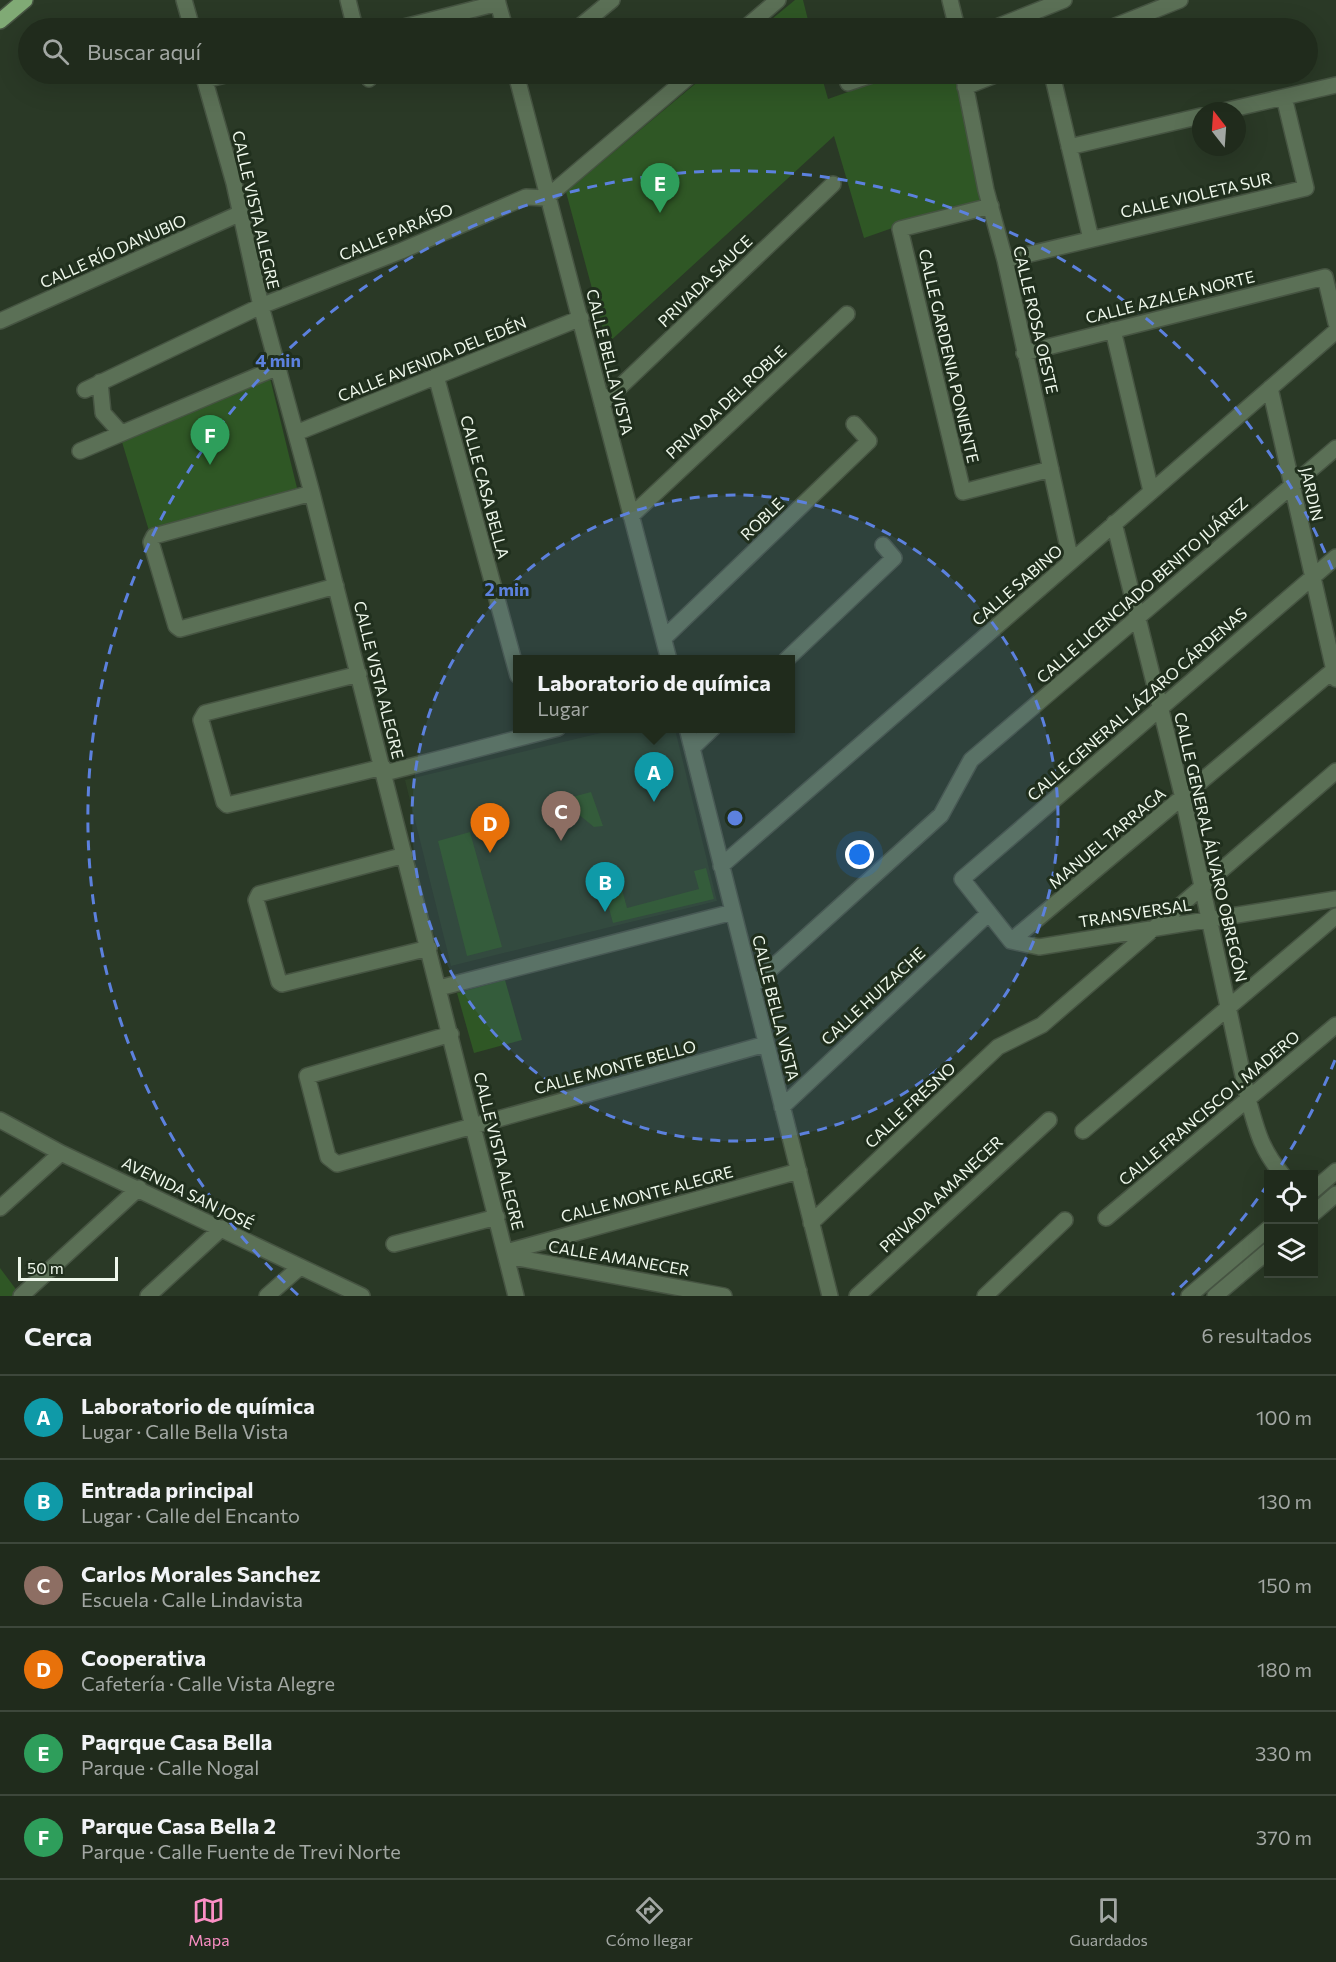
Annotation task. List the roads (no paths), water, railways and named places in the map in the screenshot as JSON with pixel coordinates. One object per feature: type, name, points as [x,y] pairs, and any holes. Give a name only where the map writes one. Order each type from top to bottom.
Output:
[{"type":"main road","points":[[0,21],[26,0]]},
{"type":"street","points":[[184,0],[189,18]]},
{"type":"street","points":[[348,0],[352,18]]},
{"type":"street","points":[[590,18],[612,0]]},
{"type":"street","points":[[757,18],[778,0]]},
{"type":"street","points":[[950,0],[954,18]]},
{"type":"street","points":[[1019,18],[1064,0]]},
{"type":"street","points":[[1135,18],[1180,0]]},
{"type":"street","points":[[436,18],[498,1],[502,18]]},
{"type":"street","name":"CALLE VISTA ALEGRE","points":[[206,84],[241,213],[261,306],[440,987],[516,1296]]},
{"type":"street","name":"CALLE BELLA VISTA","points":[[521,84],[546,198],[581,318],[630,516],[668,655]]},
{"type":"street","points":[[546,198],[680,84]]},
{"type":"street","name":"CALLE ROSA OESTE","points":[[965,84],[1071,561]]},
{"type":"street","points":[[1054,84],[1091,238]]},
{"type":"street","points":[[1246,106],[1336,85]]},
{"type":"street","name":"CALLE VIOLETA SUR","points":[[1005,260],[1306,188],[1284,97]]},
{"type":"street","points":[[1069,147],[1192,118]]},
{"type":"street","name":"PRIVADA SAUCE","points":[[602,404],[833,184]]},
{"type":"street","name":"CALLE PARAÍSO","points":[[85,390],[261,306],[401,251],[526,197],[546,198]]},
{"type":"street","name":"CALLE GARDENIA PONIENTE","points":[[991,206],[900,229],[963,492],[1051,469]]},
{"type":"street","name":"CALLE RÍO DANUBIO","points":[[0,321],[241,213]]},
{"type":"street","name":"CALLE AZALEA NORTE","points":[[1024,353],[1325,277],[1336,323]]},
{"type":"street","name":"PRIVADA DEL ROBLE","points":[[630,516],[847,314]]},
{"type":"street","name":"CALLE AVENIDA DEL EDÉN","points":[[296,433],[581,318]]},
{"type":"street","points":[[1113,330],[1151,491]]},
{"type":"street","name":"CALLE SABINO","points":[[721,866],[1336,331]]},
{"type":"street","points":[[80,451],[278,367]]},
{"type":"street","name":"CALLE CASA BELLA","points":[[436,376],[513,658]]},
{"type":"street","points":[[100,382],[103,413],[121,434]]},
{"type":"street","name":"JARDIN","points":[[1270,388],[1335,672]]},
{"type":"street","name":"ROBLE","points":[[664,639],[869,441],[854,424]]},
{"type":"street","name":"CALLE LICENCIADO BENITO JUÁREZ","points":[[752,986],[941,815],[971,760],[1336,448]]},
{"type":"street","points":[[312,493],[152,538],[176,626],[180,629],[336,586]]},
{"type":"street","name":"CALLE GENERAL ÁLVARO OBREGÓN","points":[[1114,523],[1183,798],[1230,1007],[1248,1099],[1260,1143],[1265,1154],[1279,1170]]},
{"type":"street","points":[[791,655],[894,558],[883,545]]},
{"type":"street","name":"CALLE GENERAL LÁZARO CÁRDENAS","points":[[988,913],[962,879],[1336,557]]},
{"type":"street","name":"MANUEL TARRAGA","points":[[1011,941],[1335,672]]},
{"type":"street","points":[[359,674],[202,716],[224,802],[227,805],[384,770],[528,733]]},
{"type":"street","name":"CALLE BELLA VISTA","points":[[688,733],[830,1296]]},
{"type":"street","points":[[692,748],[708,733]]},
{"type":"street","name":"CALLE FRESNO","points":[[811,1223],[998,1047],[1042,1025],[1336,771]]},
{"type":"street","points":[[405,855],[256,897],[279,982],[282,984],[429,948]]},
{"type":"street","name":"TRANSVERSAL","points":[[1011,941],[1039,946],[1336,899]]},
{"type":"street","points":[[440,987],[733,912]]},
{"type":"street","points":[[988,913],[1011,941]]},
{"type":"street","name":"CALLE HUIZACHE","points":[[782,1107],[988,913]]},
{"type":"street","points":[[1083,1131],[1336,916]]},
{"type":"street","name":"CALLE FRANCISCO I. MADERO","points":[[1106,1218],[1336,1025]]},
{"type":"street","name":"CALLE MONTE BELLO","points":[[451,1034],[307,1076],[325,1146],[332,1162],[337,1164],[766,1044]]},
{"type":"street","name":"AVENIDA SAN JOSÉ","points":[[0,1120],[61,1153],[139,1188],[362,1296]]},
{"type":"street","name":"PRIVADA AMANECER","points":[[857,1296],[1049,1120]]},
{"type":"street","points":[[0,1208],[61,1153]]},
{"type":"street","name":"CALLE MONTE ALEGRE","points":[[506,1254],[799,1171]]},
{"type":"street","points":[[1318,1187],[1336,1171]]},
{"type":"street","points":[[21,1296],[139,1188]]},
{"type":"street","points":[[1318,1210],[1336,1194]]},
{"type":"street","points":[[394,1244],[497,1217]]},
{"type":"street","points":[[985,1296],[1065,1220]]},
{"type":"street","points":[[148,1296],[222,1228]]},
{"type":"street","points":[[1189,1296],[1264,1233]]},
{"type":"street","name":"CALLE AMANECER","points":[[506,1254],[724,1296]]},
{"type":"street","points":[[1215,1296],[1264,1255]]},
{"type":"street","points":[[267,1296],[300,1267]]},
{"type":"place","name":"Paqrque Casa Bella","points":[[660,213]]},
{"type":"place","name":"Parque Casa Bella 2","points":[[210,465]]},
{"type":"place","name":"Laboratorio de química","points":[[654,802]]},
{"type":"place","name":"Carlos Morales Sanchez","points":[[561,841]]},
{"type":"place","name":"Cooperativa","points":[[490,853]]},
{"type":"place","name":"Entrada principal","points":[[605,912]]}]
